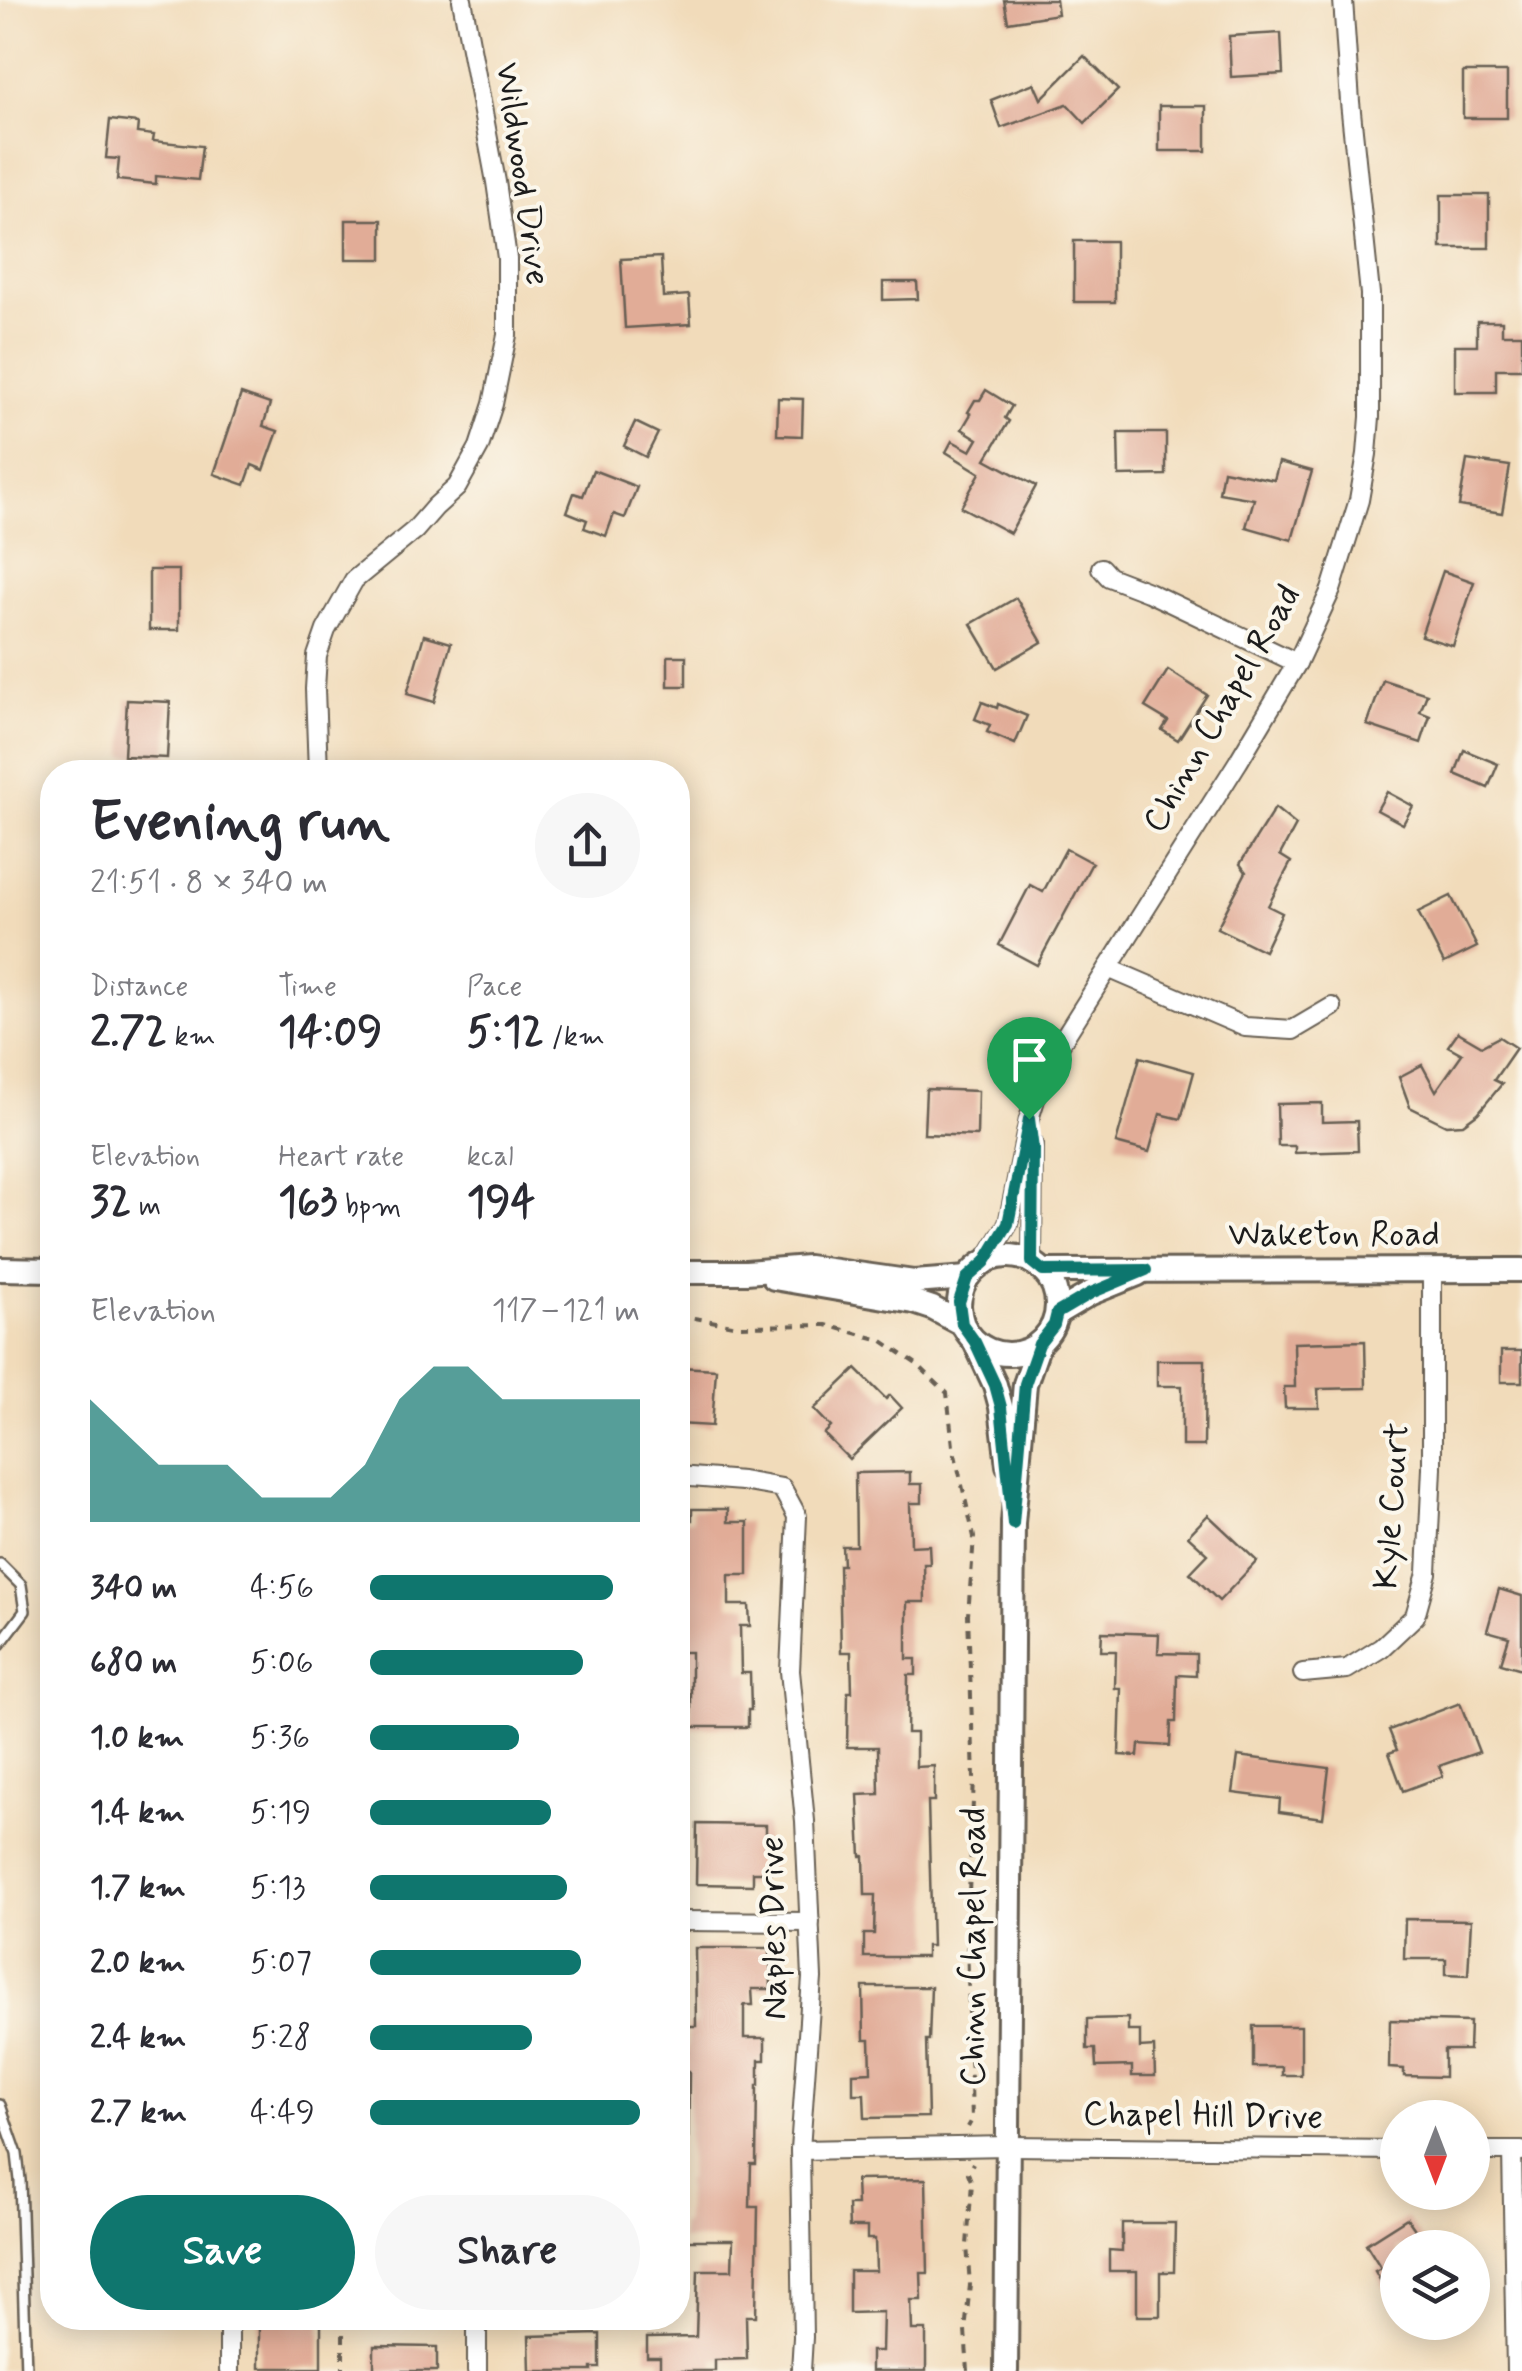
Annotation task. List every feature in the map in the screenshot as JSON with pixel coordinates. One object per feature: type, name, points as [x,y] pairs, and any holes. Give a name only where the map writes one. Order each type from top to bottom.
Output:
[{"type":"street","name":"Wildwood Drive","points":[[318,760],[315,689],[318,656],[326,630],[354,580],[415,530],[457,487],[480,447],[507,334],[507,258],[462,0]]},
{"type":"street","name":"Chinn Chapel Road","points":[[985,1262],[1008,1224],[1029,1119],[1045,1068],[1297,663],[1331,590],[1359,500],[1370,418],[1370,294],[1343,0]]},
{"type":"street","points":[[1100,568],[1110,577],[1297,663]]},
{"type":"street","points":[[1108,968],[1245,1027],[1294,1030],[1332,1006]]},
{"type":"street","name":"Chinn Chapel Road","points":[[1029,1119],[1038,1266]]},
{"type":"street","points":[[746,1272],[914,1302],[932,1308],[984,1348],[1017,1354],[1039,1344],[1054,1325],[1057,1313],[1055,1290],[1038,1266],[1009,1256],[985,1262],[967,1278],[959,1302],[969,1333]]},
{"type":"street","name":"Waketon Road","points":[[1038,1266],[1146,1270],[1522,1270]]},
{"type":"street","points":[[690,1272],[808,1267],[914,1282],[967,1278]]},
{"type":"street","points":[[0,1269],[40,1270]]},
{"type":"street","name":"Waketon Road","points":[[1057,1313],[1091,1293],[1146,1270]]},
{"type":"street","name":"Kyle Court","points":[[1304,1673],[1347,1669],[1380,1648],[1414,1616],[1427,1573],[1432,1468],[1432,1270]]},
{"type":"street","name":"Chinn Chapel Road","points":[[969,1333],[995,1385],[1001,1407],[1013,1524]]},
{"type":"street","name":"Chinn Chapel Road","points":[[1006,2371],[1013,1524],[1025,1384],[1039,1344]]},
{"type":"street","name":"Naples Drive","points":[[690,1477],[782,1488],[797,1516],[790,1671],[805,1821],[812,1978],[800,2150],[801,2371]]},
{"type":"street","points":[[690,1921],[810,1922]]},
{"type":"street","name":"Chapel Hill Drive","points":[[800,2150],[1008,2146],[1380,2150]]},
{"type":"street","points":[[1490,2151],[1517,2152],[1516,2371]]},
{"type":"street","points":[[228,2330],[230,2371]]},
{"type":"street","points":[[477,2330],[477,2371]]},
{"type":"lane","points":[[0,1564],[21,1586],[24,1611],[0,1644]]},
{"type":"lane","points":[[0,2105],[20,2180],[26,2371]]},
{"type":"path","points":[[690,1316],[738,1326],[826,1325],[881,1340],[918,1365],[947,1393],[953,1446],[974,1538],[968,1615],[974,1778],[966,1939],[972,2120],[968,2128],[974,2134],[975,2160],[968,2173],[972,2182],[967,2244],[968,2371]]},
{"type":"path","points":[[342,2330],[343,2371]]},
{"type":"building","points":[[1004,0],[1056,0],[1058,14],[1008,22]]},
{"type":"building","points":[[1281,33],[1283,74],[1231,77],[1229,36]]},
{"type":"building","points":[[1084,56],[1118,90],[1085,123],[1067,104],[1001,128],[991,100],[1034,83],[1041,99]]},
{"type":"building","points":[[1463,72],[1507,72],[1507,118],[1463,118]]},
{"type":"building","points":[[1159,106],[1206,106],[1206,151],[1159,151]]},
{"type":"building","points":[[110,120],[138,123],[137,133],[154,135],[153,141],[202,146],[198,180],[156,176],[156,184],[117,180],[119,159],[106,158]]},
{"type":"building","points":[[1441,195],[1489,195],[1489,248],[1441,248]]},
{"type":"building","points":[[346,220],[382,220],[382,259],[346,259]]},
{"type":"building","points":[[1074,241],[1115,241],[1115,302],[1074,302]]},
{"type":"building","points":[[661,257],[663,297],[689,295],[691,324],[625,328],[621,259]]},
{"type":"building","points":[[883,282],[917,282],[918,299],[883,300]]},
{"type":"building","points":[[1477,321],[1502,321],[1502,334],[1522,334],[1522,369],[1496,369],[1496,392],[1455,392],[1455,345],[1477,345]]},
{"type":"building","points":[[986,390],[1012,406],[1005,418],[1009,421],[986,459],[1036,486],[1010,533],[961,507],[980,473],[946,452],[952,441],[971,451],[978,439],[962,429],[975,400],[980,400]]},
{"type":"building","points":[[241,394],[270,404],[263,426],[278,431],[264,470],[252,465],[245,485],[214,474]]},
{"type":"building","points":[[778,398],[803,399],[802,436],[777,435]]},
{"type":"building","points":[[635,422],[658,433],[646,457],[624,446]]},
{"type":"building","points":[[1118,433],[1166,433],[1166,475],[1119,476]]},
{"type":"building","points":[[1467,460],[1510,466],[1502,513],[1459,506]]},
{"type":"building","points":[[1279,462],[1312,471],[1292,540],[1246,527],[1254,499],[1219,493],[1223,470],[1274,480]]},
{"type":"building","points":[[593,470],[637,487],[625,518],[614,514],[606,536],[584,528],[587,520],[567,512],[574,493],[583,496]]},
{"type":"building","points":[[149,570],[179,570],[179,630],[149,630]]},
{"type":"building","points":[[1443,571],[1474,582],[1453,646],[1421,636]]},
{"type":"building","points":[[1016,598],[1042,642],[997,668],[971,624]]},
{"type":"building","points":[[424,635],[451,643],[434,702],[407,694]]},
{"type":"building","points":[[668,656],[686,656],[686,686],[668,686]]},
{"type":"building","points":[[1168,670],[1207,695],[1178,740],[1162,730],[1168,721],[1145,707]]},
{"type":"building","points":[[1383,680],[1427,694],[1420,712],[1430,716],[1421,743],[1367,725]]},
{"type":"building","points":[[127,700],[170,702],[167,758],[124,756]]},
{"type":"building","points":[[982,702],[1027,716],[1015,744],[987,732],[990,725],[975,719]]},
{"type":"building","points":[[1464,750],[1498,764],[1488,788],[1455,774]]},
{"type":"building","points":[[1387,792],[1413,806],[1403,824],[1377,810]]},
{"type":"building","points":[[1275,808],[1296,825],[1280,855],[1291,862],[1268,906],[1282,913],[1264,951],[1217,928],[1246,872],[1240,864]]},
{"type":"building","points":[[1066,849],[1092,863],[1037,965],[999,945],[1030,885],[1043,892]]},
{"type":"building","points":[[1451,896],[1477,947],[1444,963],[1418,912]]},
{"type":"building","points":[[1458,1032],[1482,1046],[1499,1037],[1516,1048],[1494,1080],[1502,1084],[1478,1113],[1463,1124],[1446,1125],[1410,1107],[1399,1077],[1422,1065],[1436,1091],[1462,1054],[1448,1046]]},
{"type":"building","points":[[1140,1057],[1194,1072],[1181,1119],[1160,1114],[1149,1152],[1116,1143]]},
{"type":"building","points":[[926,1089],[978,1091],[977,1136],[924,1134]]},
{"type":"building","points":[[1322,1103],[1322,1122],[1357,1121],[1358,1151],[1295,1153],[1295,1146],[1278,1146],[1277,1104]]},
{"type":"building","points":[[1365,1341],[1366,1388],[1318,1389],[1319,1408],[1285,1408],[1284,1387],[1295,1387],[1294,1343]]},
{"type":"building","points":[[1501,1351],[1522,1351],[1522,1382],[1501,1382]]},
{"type":"building","points":[[1157,1360],[1205,1360],[1204,1446],[1182,1446],[1182,1386],[1157,1386]]},
{"type":"building","points":[[690,1368],[716,1369],[712,1426],[690,1425]]},
{"type":"building","points":[[856,1369],[886,1399],[890,1395],[902,1408],[849,1459],[824,1434],[831,1427],[814,1409]]},
{"type":"building","points":[[910,1472],[910,1484],[922,1484],[922,1503],[910,1503],[911,1546],[929,1545],[930,1564],[924,1564],[925,1602],[907,1602],[907,1659],[916,1659],[916,1675],[908,1675],[907,1733],[916,1733],[916,1767],[934,1766],[934,1801],[928,1801],[932,1946],[926,1946],[926,1957],[864,1957],[864,1934],[874,1934],[875,1895],[865,1895],[858,1795],[879,1794],[878,1747],[847,1747],[851,1652],[841,1652],[839,1565],[843,1565],[842,1546],[856,1546],[855,1473]]},
{"type":"building","points":[[692,1509],[728,1509],[728,1522],[748,1522],[748,1575],[729,1575],[729,1605],[749,1605],[750,1626],[740,1626],[741,1673],[750,1673],[748,1727],[691,1727]]},
{"type":"building","points":[[1208,1515],[1257,1561],[1219,1601],[1190,1573],[1208,1554],[1188,1536]]},
{"type":"building","points":[[1499,1589],[1522,1596],[1522,1669],[1501,1663],[1509,1637],[1487,1631]]},
{"type":"building","points":[[1102,1632],[1159,1634],[1158,1653],[1196,1654],[1196,1676],[1177,1675],[1176,1722],[1171,1722],[1170,1746],[1139,1744],[1138,1756],[1119,1755],[1121,1688],[1115,1688],[1116,1651],[1101,1651]]},
{"type":"building","points":[[1460,1703],[1479,1752],[1439,1766],[1443,1776],[1403,1791],[1389,1753],[1397,1750],[1389,1730]]},
{"type":"building","points":[[1238,1756],[1329,1768],[1323,1818],[1279,1812],[1280,1799],[1233,1793]]},
{"type":"building","points":[[697,1824],[766,1825],[766,1850],[772,1850],[772,1872],[753,1872],[753,1885],[696,1884]]},
{"type":"building","points":[[1405,1919],[1471,1920],[1468,1975],[1446,1974],[1446,1959],[1404,1959]]},
{"type":"building","points":[[695,1948],[770,1948],[771,1989],[752,1989],[753,2005],[744,2005],[744,2038],[765,2038],[765,2060],[759,2060],[757,2085],[756,2164],[751,2164],[750,2207],[758,2207],[756,2316],[746,2316],[747,2359],[715,2360],[715,2371],[660,2371],[660,2357],[647,2357],[647,2338],[696,2337],[698,2270],[732,2270],[733,2240],[690,2240],[690,2026],[696,2026]]},
{"type":"building","points":[[863,1987],[931,1987],[926,2040],[928,2117],[865,2118],[864,2094],[853,2094],[853,2073],[871,2072],[870,2040],[864,2040]]},
{"type":"building","points":[[1128,2018],[1128,2031],[1140,2031],[1140,2048],[1154,2047],[1155,2076],[1132,2076],[1132,2066],[1096,2067],[1095,2049],[1087,2049],[1087,2019]]},
{"type":"building","points":[[1390,2020],[1470,2022],[1469,2050],[1444,2050],[1444,2077],[1404,2076],[1404,2069],[1389,2068]]},
{"type":"building","points":[[1253,2026],[1301,2026],[1301,2075],[1282,2075],[1282,2067],[1253,2067]]},
{"type":"building","points":[[926,2179],[928,2273],[921,2273],[922,2300],[911,2300],[912,2330],[926,2330],[926,2371],[871,2371],[871,2351],[882,2351],[883,2312],[849,2313],[849,2271],[876,2271],[875,2239],[867,2239],[867,2227],[849,2227],[848,2205],[857,2205],[856,2180]]},
{"type":"building","points":[[1407,2218],[1415,2230],[1388,2230]]},
{"type":"building","points":[[1122,2223],[1175,2223],[1174,2272],[1160,2272],[1160,2316],[1137,2316],[1137,2271],[1109,2271],[1109,2250],[1122,2251]]},
{"type":"building","points":[[1380,2235],[1380,2266],[1366,2244]]},
{"type":"building","points":[[259,2330],[321,2330],[321,2368],[259,2368]]},
{"type":"building","points":[[600,2334],[600,2368],[530,2371],[529,2336]]},
{"type":"building","points":[[374,2346],[437,2347],[437,2371],[374,2371]]},
{"type":"route","points":[[1029,1119],[1033,1149],[1032,1262],[1043,1271],[1146,1270],[1091,1293],[1057,1313],[1054,1325],[1039,1344],[1025,1384],[1013,1524],[1001,1407],[975,1342],[962,1324],[959,1302],[967,1278],[985,1262],[1008,1224],[1029,1119]]}]
